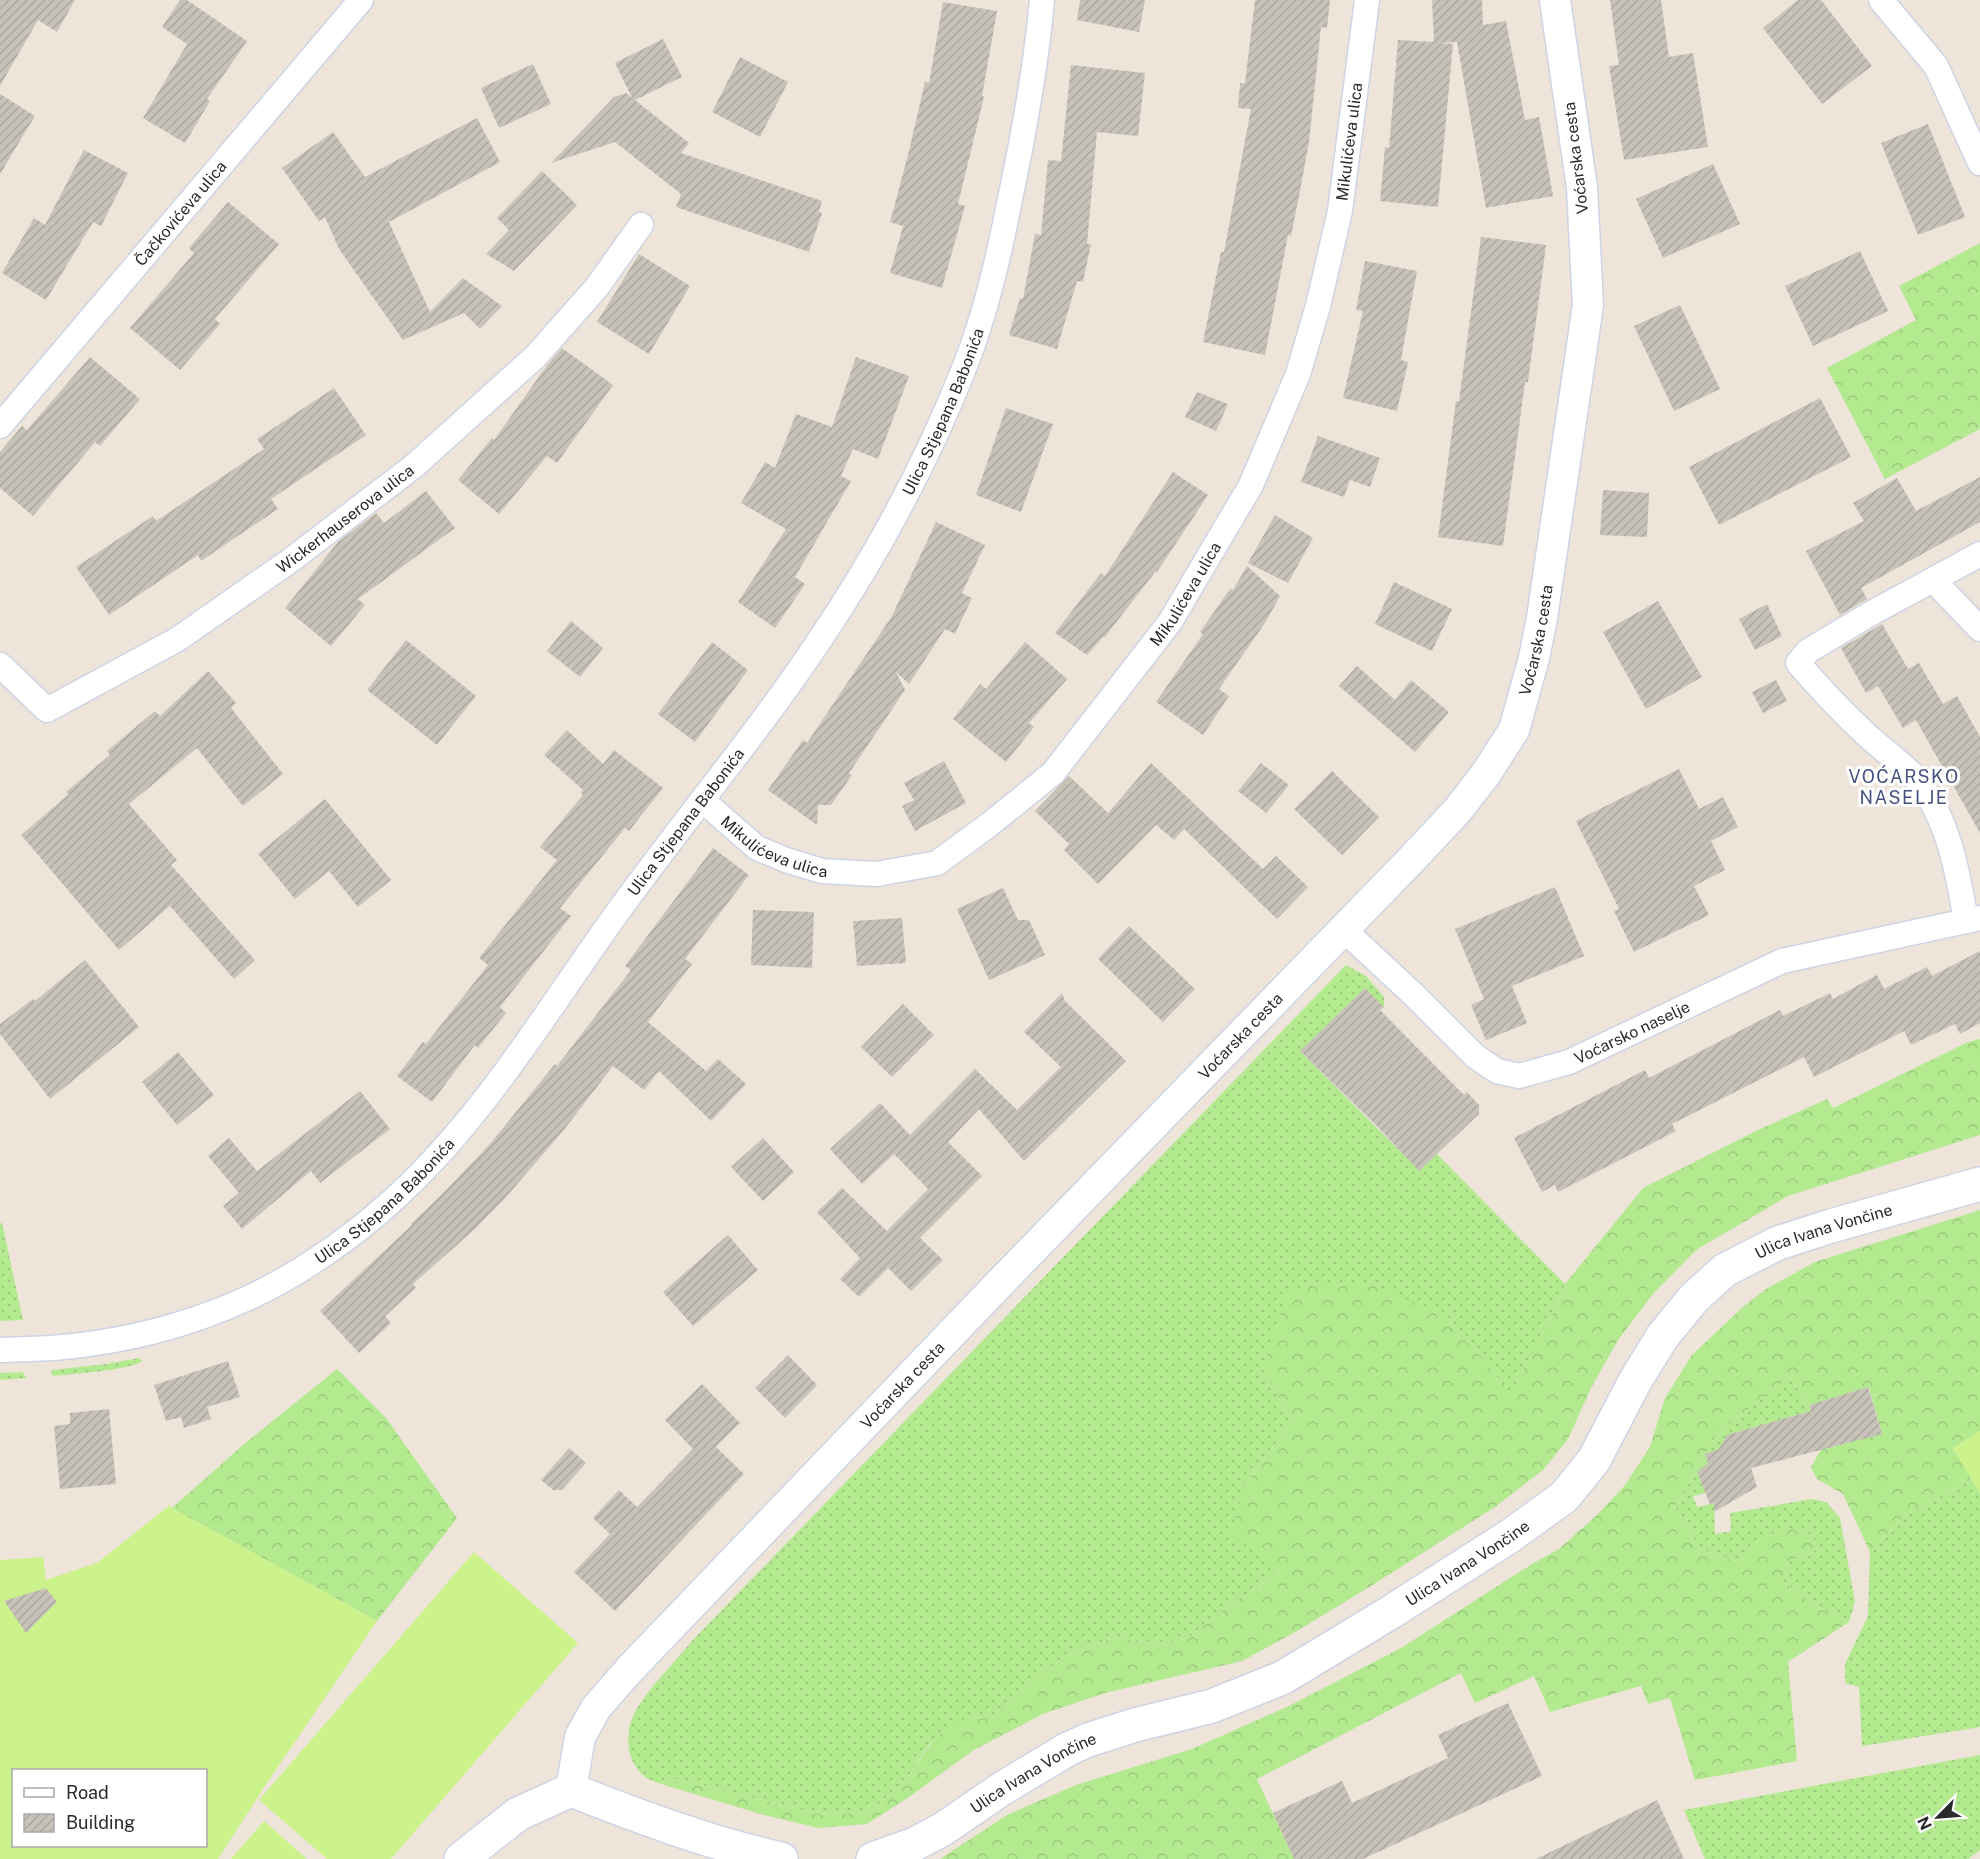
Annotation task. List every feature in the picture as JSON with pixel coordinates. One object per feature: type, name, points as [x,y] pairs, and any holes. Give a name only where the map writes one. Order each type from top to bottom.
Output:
[{"type":"main road","name":"Ulica Ivana Vončine","points":[[873,1859],[915,1844],[943,1829],[1004,1788],[1058,1755],[1088,1740],[1135,1725],[1212,1706],[1282,1678],[1510,1536],[1564,1497],[1594,1460],[1634,1383],[1662,1337],[1695,1298],[1725,1270],[1778,1244],[1820,1229],[1980,1184]]},
{"type":"main road","points":[[461,1859],[518,1814],[571,1790],[688,1832],[781,1859]]},
{"type":"street","name":"Čačkovićeva ulica","points":[[0,426],[362,0]]},
{"type":"street","name":"Ulica Stjepana Babonića","points":[[0,1350],[96,1343],[163,1329],[198,1319],[261,1293],[321,1257],[372,1217],[427,1167],[509,1067],[612,921],[763,721],[813,650],[868,564],[930,446],[966,363],[993,278],[1023,138],[1038,43],[1042,0]]},
{"type":"street","name":"Mikulićeva ulica","points":[[702,800],[757,848],[822,871],[877,874],[937,863],[1053,773],[1170,622],[1251,485],[1298,374],[1318,306],[1340,211],[1367,0]]},
{"type":"street","name":"Voćarska cesta","points":[[571,1790],[580,1737],[596,1708],[629,1670],[1449,819],[1485,776],[1514,730],[1534,658],[1544,606],[1588,305],[1582,188],[1555,0]]},
{"type":"street","points":[[1881,0],[1936,66],[1980,163]]},
{"type":"street","name":"Wickerhauserova ulica","points":[[0,665],[47,710],[178,639],[291,560],[414,466],[536,356],[597,287],[641,225]]},
{"type":"street","name":"Voćarsko naselje","points":[[1343,929],[1475,1056],[1497,1071],[1519,1076],[1569,1062],[1782,961],[1973,919],[1938,813],[1918,781],[1848,718],[1798,663],[1808,651],[1980,554]]},
{"type":"street","points":[[1933,580],[1980,629]]},
{"type":"green space","points":[[1980,243],[1980,429],[1885,479],[1827,368],[1916,320],[1899,286]]},
{"type":"green space","points":[[1346,965],[1366,976],[1384,997],[1384,1007],[1301,1052],[1402,1153],[1437,1154],[1565,1284],[1511,1395],[1450,1319],[1263,1369],[1292,1422],[1244,1486],[1281,1571],[1227,1607],[1187,1639],[1165,1642],[1112,1639],[1085,1646],[1062,1658],[989,1719],[968,1717],[930,1743],[906,1781],[874,1808],[857,1813],[824,1815],[681,1780],[665,1778],[661,1784],[648,1779],[641,1773],[629,1750],[630,1724],[633,1716],[652,1688],[691,1642]]},
{"type":"green space","points":[[1980,1039],[1980,1135],[1788,1196],[1696,1250],[1653,1294],[1618,1340],[1591,1388],[1568,1439],[1543,1470],[1495,1507],[1297,1631],[1242,1661],[1105,1693],[1043,1714],[974,1750],[867,1824],[819,1828],[764,1815],[661,1784],[665,1778],[681,1780],[824,1815],[857,1813],[874,1808],[906,1781],[931,1743],[951,1725],[968,1717],[989,1719],[1062,1658],[1085,1646],[1112,1639],[1165,1642],[1187,1639],[1227,1607],[1280,1572],[1231,1533],[1244,1486],[1292,1422],[1263,1369],[1288,1289],[1369,1282],[1450,1319],[1511,1394],[1549,1321],[1565,1284],[1643,1188],[1760,1129],[1827,1099],[1833,1108],[1968,1042]]},
{"type":"green space","points":[[1980,1210],[1980,1431],[1953,1448],[1972,1480],[1904,1516],[1870,1552],[1843,1494],[1817,1479],[1811,1467],[1822,1448],[1882,1434],[1869,1388],[1809,1405],[1790,1377],[1718,1432],[1675,1507],[1700,1549],[1739,1562],[1762,1538],[1787,1528],[1813,1535],[1817,1550],[1788,1562],[1783,1581],[1810,1603],[1849,1622],[1788,1662],[1797,1761],[1695,1780],[1670,1698],[1648,1704],[1641,1686],[1550,1712],[1534,1676],[1475,1703],[1461,1673],[1257,1779],[1294,1859],[940,1859],[1007,1815],[1076,1785],[1192,1749],[1289,1706],[1401,1648],[1559,1549],[1597,1515],[1625,1485],[1650,1447],[1665,1398],[1692,1355],[1744,1306],[1766,1289],[1815,1262]]},
{"type":"green space","points":[[0,1223],[2,1223],[23,1320],[0,1321]]},
{"type":"green space","points":[[140,1358],[142,1361],[127,1367],[54,1376],[51,1373],[52,1370]]},
{"type":"green space","points":[[337,1369],[386,1418],[457,1518],[377,1621],[172,1508],[243,1445]]},
{"type":"green space","points":[[22,1372],[27,1378],[0,1380],[0,1373]]},
{"type":"green space","points":[[1790,1377],[1809,1405],[1811,1411],[1727,1435],[1719,1449],[1705,1454],[1718,1432]]},
{"type":"green space","points":[[1980,1431],[1980,1494],[1953,1448]]},
{"type":"green space","points":[[1705,1454],[1708,1463],[1706,1493],[1693,1496],[1697,1507],[1714,1503],[1715,1534],[1731,1531],[1730,1513],[1812,1499],[1826,1502],[1840,1518],[1855,1602],[1849,1622],[1810,1603],[1783,1581],[1788,1562],[1817,1550],[1813,1535],[1787,1528],[1763,1538],[1739,1562],[1700,1549],[1675,1507]]},
{"type":"green space","points":[[1972,1480],[1980,1494],[1980,1727],[1862,1746],[1859,1687],[1845,1683],[1845,1664],[1868,1616],[1870,1552],[1904,1516]]},
{"type":"green space","points":[[170,1505],[377,1621],[218,1859],[0,1859],[0,1560],[43,1557],[46,1580],[97,1563]]},
{"type":"green space","points":[[474,1552],[578,1643],[391,1859],[327,1859],[259,1800]]},
{"type":"green space","points":[[1980,1755],[1980,1850],[1968,1859],[1705,1859],[1684,1810]]},
{"type":"green space","points":[[264,1821],[307,1859],[231,1859]]},
{"type":"building","points":[[0,0],[75,0],[57,32],[38,20],[0,86]]},
{"type":"building","points":[[180,0],[187,0],[247,41],[207,99],[210,101],[185,143],[143,118],[187,44],[162,27]]},
{"type":"building","points":[[1080,0],[1145,0],[1139,32],[1077,20]]},
{"type":"building","points":[[1255,0],[1330,0],[1327,28],[1321,27],[1309,142],[1265,355],[1203,342],[1221,252],[1224,252],[1251,109],[1238,108],[1240,83],[1245,83]]},
{"type":"building","points":[[1432,0],[1482,0],[1483,25],[1506,21],[1525,120],[1539,117],[1553,196],[1486,208],[1457,42],[1438,43],[1453,44],[1438,207],[1380,201],[1385,147],[1389,148],[1398,40],[1434,42]]},
{"type":"building","points":[[1610,0],[1661,0],[1669,57],[1693,53],[1708,147],[1624,160],[1609,66],[1619,65]]},
{"type":"building","points":[[1798,0],[1821,0],[1872,66],[1822,104],[1763,28]]},
{"type":"building","points":[[943,2],[997,11],[982,96],[984,97],[958,204],[965,206],[942,288],[890,273],[903,226],[890,222],[925,82],[929,83]]},
{"type":"building","points":[[663,39],[682,77],[635,100],[689,143],[681,153],[822,201],[819,212],[822,213],[809,252],[676,207],[681,194],[615,142],[551,163],[614,97],[626,93],[632,98],[615,63]]},
{"type":"building","points":[[740,57],[788,82],[760,137],[712,112]]},
{"type":"building","points":[[533,64],[551,104],[499,128],[481,88]]},
{"type":"building","points":[[1071,65],[1145,73],[1138,136],[1097,132],[1087,244],[1091,244],[1083,282],[1077,281],[1057,349],[1009,335],[1020,298],[1023,299],[1035,234],[1041,235],[1048,160],[1061,161]]},
{"type":"building","points":[[0,94],[35,116],[0,174]]},
{"type":"building","points":[[477,118],[500,162],[389,222],[430,312],[463,278],[502,306],[480,329],[464,313],[403,340],[339,249],[325,217],[319,221],[282,168],[333,132],[365,177]]},
{"type":"building","points":[[1928,124],[1965,217],[1918,235],[1881,143]]},
{"type":"building","points":[[84,150],[128,173],[101,226],[93,222],[46,300],[2,273],[34,218],[45,225]]},
{"type":"building","points":[[1713,164],[1740,224],[1663,258],[1636,199]]},
{"type":"building","points":[[542,171],[577,205],[514,271],[486,254],[509,230],[497,218]]},
{"type":"building","points":[[228,202],[279,244],[215,319],[220,324],[180,370],[130,328],[194,253],[189,248]]},
{"type":"building","points":[[1481,237],[1546,245],[1503,546],[1438,537]]},
{"type":"building","points":[[1860,251],[1888,311],[1813,346],[1785,286]]},
{"type":"building","points":[[639,254],[690,286],[649,354],[597,322]]},
{"type":"building","points":[[1365,261],[1417,271],[1401,360],[1408,362],[1397,411],[1343,398],[1363,311],[1356,310]]},
{"type":"building","points":[[1680,305],[1720,389],[1674,411],[1634,326]]},
{"type":"building","points":[[562,348],[613,385],[557,463],[547,456],[499,514],[458,480],[492,438],[494,440]]},
{"type":"building","points":[[90,357],[140,399],[100,446],[95,442],[33,516],[0,488],[0,452],[22,426],[27,430]]},
{"type":"building","points":[[856,357],[909,376],[878,459],[853,449],[841,476],[851,481],[795,577],[805,584],[775,628],[738,602],[786,529],[741,503],[765,462],[775,468],[796,414],[832,427]]},
{"type":"building","points":[[334,388],[366,435],[271,499],[278,509],[201,561],[198,555],[109,615],[76,567],[153,516],[156,521],[264,449],[257,439]]},
{"type":"building","points":[[1197,392],[1228,404],[1216,431],[1185,417]]},
{"type":"building","points":[[1820,398],[1851,457],[1719,525],[1689,467]]},
{"type":"building","points":[[1006,408],[1053,424],[1021,512],[976,495]]},
{"type":"building","points":[[1318,436],[1380,458],[1370,487],[1350,480],[1344,497],[1301,482]]},
{"type":"building","points":[[1173,472],[1208,495],[1157,572],[1104,638],[1087,655],[1055,633],[1101,573],[1105,576]]},
{"type":"building","points":[[1980,477],[1980,522],[1861,588],[1867,599],[1840,615],[1806,551],[1864,521],[1853,503],[1897,478],[1916,511]]},
{"type":"building","points":[[1603,490],[1649,493],[1647,537],[1600,535]]},
{"type":"building","points":[[426,491],[455,528],[358,599],[365,605],[331,646],[285,608],[338,542],[376,513],[384,523]]},
{"type":"building","points":[[1275,515],[1313,538],[1288,583],[1248,563]]},
{"type":"building","points":[[936,522],[985,545],[962,593],[972,598],[955,634],[945,629],[909,684],[896,672],[905,690],[849,773],[852,775],[831,805],[818,805],[817,825],[768,790],[803,740],[807,743],[892,616]]},
{"type":"building","points":[[1247,566],[1280,596],[1265,623],[1219,689],[1229,696],[1203,735],[1156,702],[1203,634],[1200,632],[1230,589],[1233,590]]},
{"type":"building","points":[[1394,582],[1452,609],[1432,651],[1375,624]]},
{"type":"building","points":[[1658,601],[1702,677],[1646,709],[1603,632]]},
{"type":"building","points":[[1767,604],[1782,636],[1755,650],[1739,619]]},
{"type":"building","points":[[571,621],[603,648],[580,677],[547,651]]},
{"type":"building","points":[[1882,624],[1908,669],[1919,663],[1943,704],[1957,696],[1980,737],[1980,833],[1916,720],[1903,728],[1878,686],[1866,693],[1841,648]]},
{"type":"building","points":[[406,640],[476,696],[437,745],[367,690]]},
{"type":"building","points":[[712,642],[748,670],[695,742],[658,714]]},
{"type":"building","points":[[1025,642],[1067,679],[1029,723],[1034,727],[1006,762],[953,719],[980,684],[986,689]]},
{"type":"building","points":[[1357,666],[1395,700],[1411,680],[1449,712],[1415,752],[1339,686]]},
{"type":"building","points":[[208,671],[236,703],[231,708],[283,774],[243,806],[197,748],[129,804],[177,860],[171,865],[255,960],[234,979],[170,906],[119,950],[21,835],[69,794],[66,792],[110,755],[107,751],[155,711],[160,716]]},
{"type":"building","points":[[1776,680],[1787,701],[1763,713],[1752,692]]},
{"type":"building","points":[[567,730],[603,764],[614,750],[663,788],[629,831],[625,828],[560,908],[571,916],[500,1007],[506,1013],[478,1048],[475,1045],[432,1102],[397,1076],[423,1042],[426,1044],[488,965],[479,958],[557,860],[540,847],[583,795],[581,793],[583,790],[544,755]]},
{"type":"building","points":[[944,761],[966,803],[915,831],[902,806],[914,800],[904,783]]},
{"type":"building","points":[[1151,763],[1263,869],[1276,856],[1308,887],[1277,919],[1184,829],[1174,840],[1156,825],[1098,884],[1064,850],[1069,844],[1035,811],[1069,776],[1108,813]]},
{"type":"building","points":[[1261,763],[1289,785],[1266,813],[1238,791]]},
{"type":"building","points":[[1679,769],[1699,809],[1723,797],[1738,827],[1711,841],[1725,870],[1694,886],[1709,915],[1634,952],[1614,911],[1619,909],[1576,821]]},
{"type":"building","points":[[1332,771],[1379,817],[1342,855],[1294,809]]},
{"type":"building","points":[[325,799],[391,880],[358,907],[329,871],[295,899],[258,854]]},
{"type":"building","points":[[713,848],[749,875],[685,959],[692,964],[648,1022],[706,1071],[718,1059],[746,1084],[711,1121],[659,1071],[644,1090],[613,1066],[563,1131],[506,1197],[476,1228],[413,1284],[416,1288],[385,1316],[391,1323],[359,1353],[320,1311],[442,1194],[489,1145],[555,1064],[557,1066],[631,970],[625,966]]},
{"type":"building","points":[[1555,887],[1584,956],[1512,986],[1527,1023],[1486,1040],[1471,1005],[1484,999],[1455,929]]},
{"type":"building","points":[[1003,888],[1018,920],[1029,920],[1045,955],[989,980],[957,909]]},
{"type":"building","points":[[753,910],[814,912],[812,968],[751,965]]},
{"type":"building","points":[[902,918],[906,963],[857,966],[853,921]]},
{"type":"building","points":[[1129,926],[1195,989],[1163,1022],[1098,959]]},
{"type":"building","points":[[1980,951],[1980,1023],[1960,1034],[1955,1024],[1911,1045],[1904,1031],[1814,1077],[1804,1057],[1672,1124],[1676,1131],[1558,1192],[1555,1185],[1542,1192],[1514,1138],[1645,1070],[1649,1078],[1780,1010],[1783,1016],[1830,993],[1833,999],[1877,975],[1884,989],[1927,967],[1932,976]]},
{"type":"building","points":[[85,960],[139,1027],[50,1099],[0,1034],[0,1024],[33,999],[35,1001]]},
{"type":"building","points":[[1365,988],[1384,1007],[1380,1010],[1464,1095],[1467,1092],[1479,1105],[1479,1114],[1419,1171],[1376,1125],[1300,1051]]},
{"type":"building","points":[[1062,993],[1065,1001],[1126,1061],[1024,1161],[979,1109],[948,1142],[982,1176],[920,1238],[943,1260],[911,1291],[888,1268],[859,1297],[840,1279],[860,1258],[817,1212],[842,1188],[887,1231],[928,1189],[894,1154],[862,1184],[830,1149],[880,1103],[910,1135],[975,1069],[1017,1110],[1061,1067],[1024,1032]]},
{"type":"building","points":[[903,1004],[934,1035],[892,1077],[861,1047]]},
{"type":"building","points":[[178,1052],[214,1095],[177,1125],[142,1082]]},
{"type":"building","points":[[360,1091],[390,1129],[320,1183],[311,1171],[242,1229],[223,1206],[239,1193],[208,1156],[229,1138],[257,1171]]},
{"type":"building","points":[[763,1138],[794,1172],[763,1201],[731,1167]]},
{"type":"building","points":[[728,1235],[758,1270],[693,1326],[663,1292]]},
{"type":"building","points":[[788,1355],[817,1385],[785,1418],[755,1388]]},
{"type":"building","points":[[228,1361],[240,1397],[207,1407],[211,1419],[184,1428],[181,1417],[166,1421],[154,1385]]},
{"type":"building","points":[[702,1384],[740,1423],[716,1447],[744,1474],[615,1611],[574,1572],[610,1534],[593,1518],[619,1490],[637,1507],[693,1449],[665,1420]]},
{"type":"building","points":[[1868,1387],[1882,1434],[1751,1468],[1757,1487],[1714,1512],[1714,1503],[1710,1504],[1697,1472],[1708,1463],[1705,1454],[1719,1449],[1727,1435],[1811,1411],[1809,1405]]},
{"type":"building","points":[[109,1409],[116,1484],[60,1489],[54,1426],[70,1424],[70,1413]]},
{"type":"building","points":[[569,1448],[586,1463],[562,1490],[553,1490],[541,1480]]},
{"type":"building","points":[[46,1588],[57,1602],[26,1633],[4,1601]]},
{"type":"building","points":[[1508,1703],[1542,1776],[1363,1859],[1294,1859],[1273,1813],[1342,1781],[1352,1803],[1448,1758],[1438,1735]]},
{"type":"building","points":[[1657,1800],[1684,1859],[1536,1859],[1627,1815]]},
{"type":"district","name":"VOĆARSKO NASELJE","points":[[1904,786]]}]
